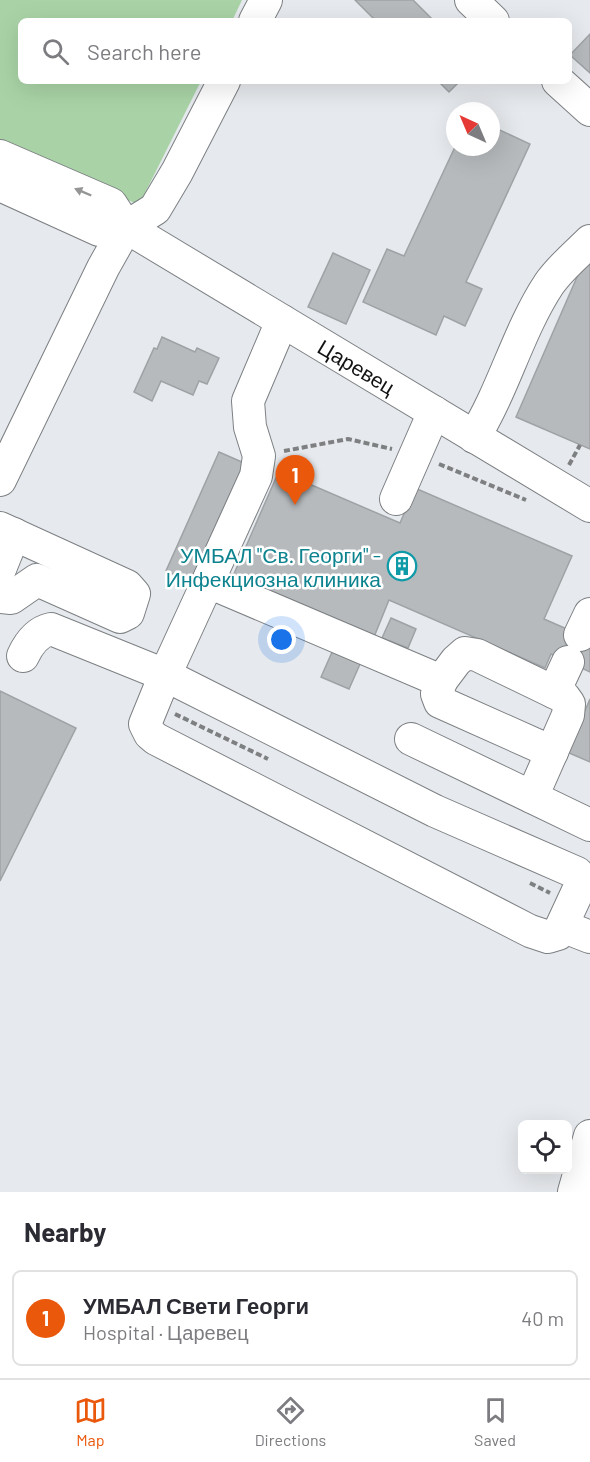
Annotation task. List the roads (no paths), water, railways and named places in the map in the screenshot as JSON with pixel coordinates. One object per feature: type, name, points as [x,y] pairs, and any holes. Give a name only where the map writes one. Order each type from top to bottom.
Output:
[{"type":"street","points":[[257,18],[266,0]]},
{"type":"street","points":[[471,0],[491,18]]},
{"type":"street","points":[[0,480],[126,227],[154,208],[177,172],[222,84]]},
{"type":"street","points":[[561,84],[590,111]]},
{"type":"street","name":"Царевец","points":[[0,156],[111,204],[126,227],[590,506]]},
{"type":"street","points":[[0,186],[99,230],[126,227]]},
{"type":"street","points":[[474,437],[486,417],[550,282],[590,241]]},
{"type":"street","points":[[23,656],[32,640],[44,630],[51,629],[165,675],[435,811],[577,873],[583,880],[576,932],[548,937],[530,931],[156,739],[150,734],[145,724],[165,675],[256,476],[259,456],[250,427],[248,400],[282,321]]},
{"type":"street","points":[[396,499],[434,412]]},
{"type":"street","points":[[0,569],[7,531],[127,586],[134,594],[128,613],[120,617],[37,580],[11,598],[0,597]]},
{"type":"street","points":[[210,577],[215,586],[441,681]]},
{"type":"street","points":[[554,692],[579,637]]},
{"type":"street","points":[[532,797],[552,752],[568,715],[569,704],[564,697],[477,655],[465,653],[456,661],[441,681],[438,694],[440,702],[552,752]]},
{"type":"street","points":[[411,739],[590,825]]},
{"type":"street","points":[[574,1192],[590,1136]]},
{"type":"place","name":"УМБАЛ Свети Георги","points":[[295,505]]},
{"type":"place","name":"УМБАЛ \"Св. Георги\" - Инфекциозна клиника","points":[[402,566]]}]
